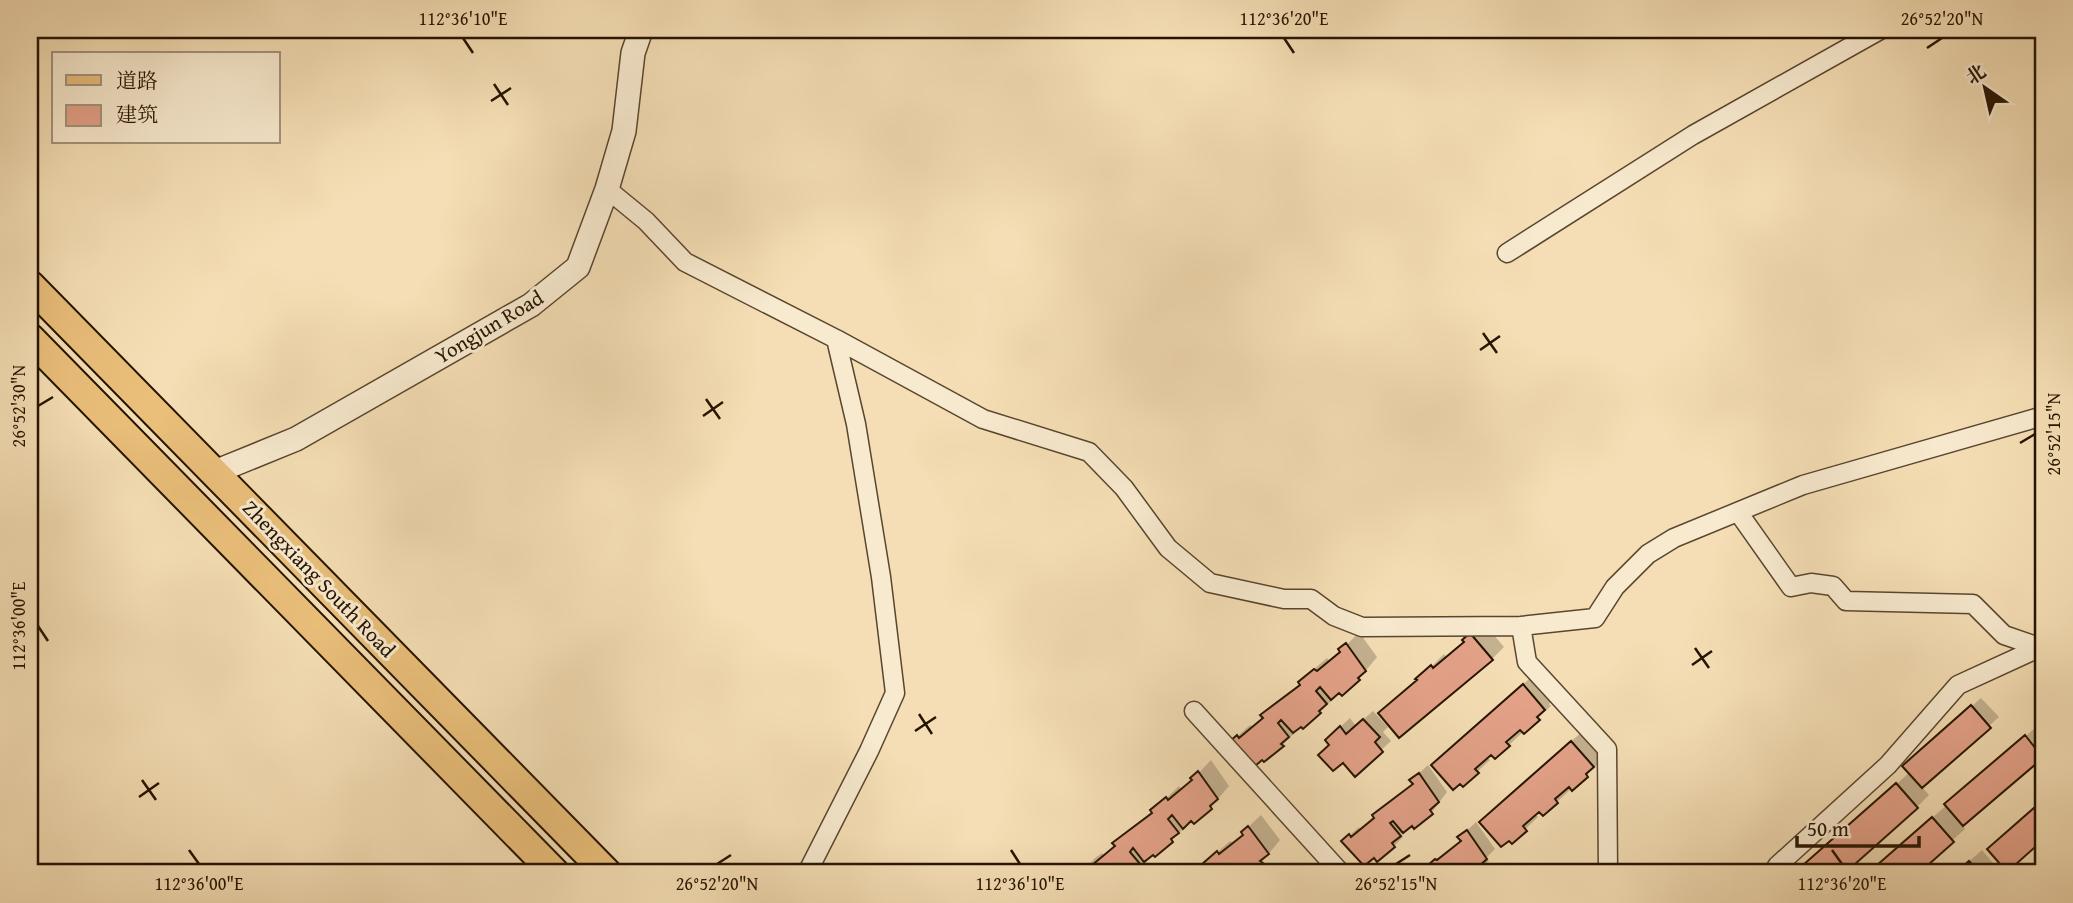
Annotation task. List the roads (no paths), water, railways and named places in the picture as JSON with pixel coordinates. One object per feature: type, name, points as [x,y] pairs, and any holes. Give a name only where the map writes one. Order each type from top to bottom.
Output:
[{"type":"main road","name":"Zhengxiang South Road","points":[[30,285],[607,873]]},
{"type":"main road","name":"Zhengxiang South Road","points":[[30,338],[555,873]]},
{"type":"main road","points":[[213,526],[241,499]]},
{"type":"street","name":"Yongjun Road","points":[[215,472],[296,439],[531,305],[578,267],[607,189],[624,131],[633,53],[641,30]]},
{"type":"street","points":[[1507,253],[1693,135],[1880,30]]},
{"type":"street","points":[[607,189],[646,221],[685,262],[836,339],[983,419],[1089,452],[1124,488],[1168,548],[1210,583],[1284,600],[1311,599],[1334,616],[1362,627],[1521,626],[1595,618],[1615,587],[1648,555],[1674,538],[1803,485],[2043,416]]},
{"type":"street","points":[[807,873],[869,751],[895,693],[881,577],[858,436],[836,339]]},
{"type":"street","points":[[1738,512],[1791,587],[1811,583],[1833,586],[1846,601],[1973,604],[2004,635],[2041,646]]},
{"type":"street","points":[[1521,626],[1527,662],[1607,749],[1608,873]]},
{"type":"street","points":[[1784,873],[1777,866],[1888,765],[1958,685],[2041,646]]},
{"type":"street","points":[[1194,711],[1341,873]]}]
